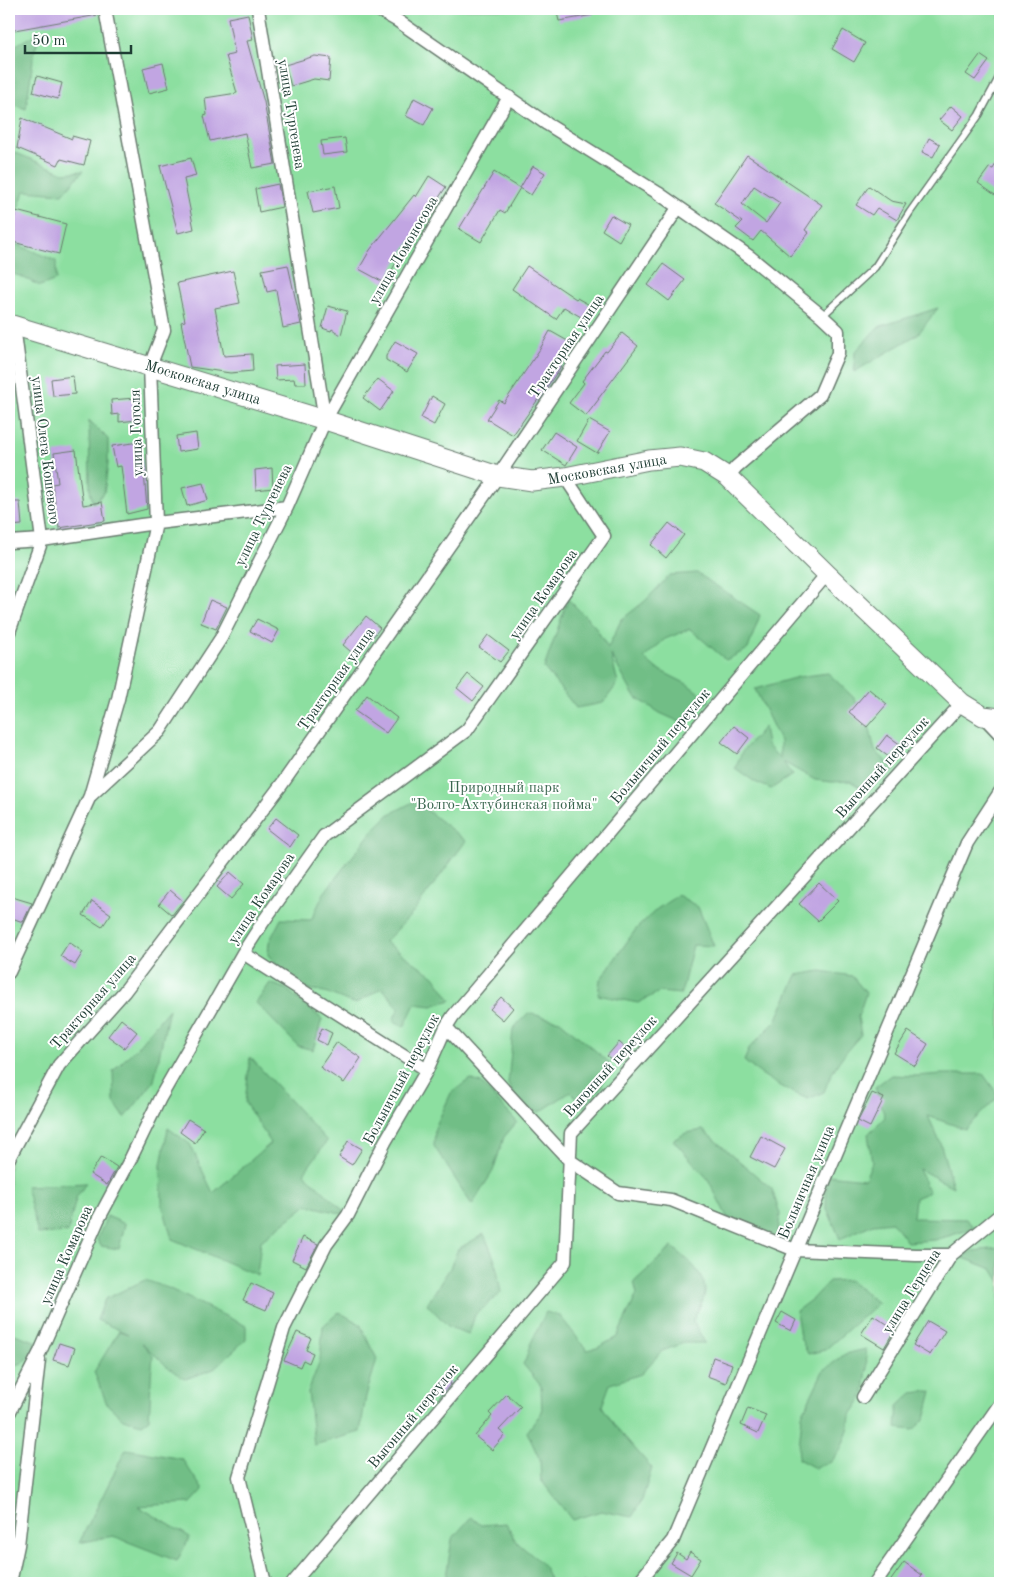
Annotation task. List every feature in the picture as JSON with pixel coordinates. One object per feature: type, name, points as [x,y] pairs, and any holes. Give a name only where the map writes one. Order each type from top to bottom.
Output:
[{"type":"street","name":"улица Гоголя","points":[[90,796],[118,699],[156,523],[150,366],[164,330],[106,9]]},
{"type":"street","name":"улица Тургенева","points":[[9,969],[90,796],[160,731],[221,638],[287,507],[325,420],[258,9]]},
{"type":"street","points":[[377,9],[398,21],[547,124],[658,194],[750,257],[838,331],[838,353],[820,395],[728,476]]},
{"type":"street","name":"улица Ломоносова","points":[[325,420],[510,97]]},
{"type":"street","name":"Тракторная улица","points":[[9,1158],[59,1065],[124,992],[282,784],[498,476],[678,208]]},
{"type":"street","name":"Московская улица","points":[[11,325],[325,420],[498,476],[532,481],[564,477],[649,460],[680,457],[704,462],[728,476],[962,703],[991,717],[1000,734]]},
{"type":"street","name":"улица Олега Кошевого","points":[[9,632],[42,540],[11,325]]},
{"type":"street","name":"улица Комарова","points":[[9,1413],[40,1352],[98,1220],[160,1098],[243,953],[263,922],[324,836],[468,730],[604,536],[564,477]]},
{"type":"street","points":[[9,542],[42,540],[156,523],[287,507]]},
{"type":"street","name":"Больничный переулок","points":[[265,1583],[239,1477],[284,1328],[326,1245],[348,1216],[385,1142],[427,1070],[446,1027],[459,1008],[827,574]]},
{"type":"street","name":"Выгонный переулок","points":[[292,1583],[565,1262],[570,1133],[962,703]]},
{"type":"street","name":"Больничная улица","points":[[638,1583],[673,1540],[967,843],[1000,792]]},
{"type":"street","points":[[243,953],[427,1070]]},
{"type":"street","points":[[446,1027],[569,1160],[618,1193],[671,1200],[795,1250],[951,1255]]},
{"type":"street","name":"улица Герцена","points":[[863,1397],[951,1255],[998,1220]]},
{"type":"street","points":[[10,1583],[40,1352]]},
{"type":"street","points":[[875,1583],[1000,1404]]},
{"type":"lane","points":[[822,316],[875,267],[910,212],[979,115],[1000,76]]},
{"type":"green space","name":"Природный парк \"Волго-Ахтубинская пойма\"","points":[[9,9],[1000,9],[1000,1583],[9,1583]]},
{"type":"green space","points":[[41,31],[34,53],[26,109],[9,103],[9,49]]},
{"type":"green space","points":[[9,150],[64,173],[83,171],[63,194],[24,191],[9,240]]},
{"type":"green space","points":[[9,241],[56,261],[56,280],[40,286],[9,273]]},
{"type":"green space","points":[[938,308],[918,334],[854,372],[855,352],[878,327]]},
{"type":"green space","points":[[89,420],[108,439],[108,464],[104,493],[93,503],[90,490]]},
{"type":"green space","points":[[697,573],[760,615],[748,649],[726,660],[690,629],[665,639],[644,658],[657,669],[687,684],[710,701],[692,712],[682,723],[660,713],[634,696],[611,655],[618,683],[603,703],[576,708],[544,668],[568,599],[594,625],[608,648],[621,620],[645,601],[670,575]]},
{"type":"green space","points":[[828,673],[854,698],[870,729],[875,751],[895,769],[866,791],[850,781],[832,782],[815,780],[783,762],[792,775],[771,789],[755,782],[735,768],[742,752],[764,727],[767,745],[780,759],[780,741],[755,689],[798,677]]},
{"type":"green space","points":[[415,801],[466,841],[411,915],[385,942],[434,976],[451,1000],[432,1006],[415,1004],[404,1027],[393,1020],[399,1008],[382,988],[355,1004],[325,992],[297,987],[268,955],[269,942],[281,919],[311,920],[324,893],[373,830],[388,815]]},
{"type":"green space","points":[[678,895],[698,907],[714,946],[693,945],[681,994],[659,992],[638,1003],[598,995],[600,980],[636,929],[657,909]]},
{"type":"green space","points":[[821,971],[852,976],[866,993],[858,1017],[861,1035],[839,1061],[824,1092],[808,1099],[774,1082],[744,1061],[750,1047],[776,1021],[797,975]]},
{"type":"green space","points":[[270,983],[286,989],[322,1019],[313,1050],[298,1046],[256,1003]]},
{"type":"green space","points":[[169,1009],[154,1081],[125,1118],[114,1102],[113,1071],[137,1047]]},
{"type":"green space","points":[[528,1013],[560,1021],[610,1063],[602,1086],[584,1107],[570,1092],[540,1112],[519,1105],[508,1084],[513,1029]]},
{"type":"green space","points":[[250,1057],[327,1141],[304,1173],[348,1215],[307,1205],[261,1241],[257,1275],[172,1239],[162,1203],[161,1165],[168,1128],[190,1144],[213,1193],[271,1143],[245,1103]]},
{"type":"green space","points":[[983,1074],[999,1096],[965,1129],[928,1116],[940,1142],[953,1187],[919,1169],[929,1192],[915,1198],[913,1218],[966,1219],[975,1228],[935,1240],[907,1242],[892,1222],[873,1224],[840,1239],[826,1206],[827,1175],[865,1179],[872,1162],[868,1134],[885,1117],[875,1087],[891,1075]]},
{"type":"green space","points":[[470,1079],[481,1083],[517,1122],[504,1137],[493,1171],[472,1205],[434,1146],[435,1128],[451,1093]]},
{"type":"green space","points":[[703,1130],[772,1189],[780,1214],[777,1242],[727,1217],[708,1179],[673,1140],[686,1133]]},
{"type":"green space","points":[[86,1183],[76,1198],[68,1232],[38,1234],[26,1186]]},
{"type":"green space","points":[[107,1216],[125,1224],[119,1249],[101,1246],[97,1240]]},
{"type":"green space","points":[[484,1234],[496,1263],[501,1293],[475,1315],[469,1334],[449,1327],[427,1304],[450,1268],[458,1249]]},
{"type":"green space","points":[[672,1247],[693,1266],[702,1278],[705,1291],[704,1298],[693,1321],[705,1343],[684,1343],[662,1351],[641,1374],[610,1384],[602,1406],[615,1426],[652,1468],[642,1500],[632,1517],[601,1511],[572,1520],[541,1480],[540,1460],[527,1432],[542,1412],[541,1386],[523,1364],[546,1312],[560,1316],[587,1350],[597,1348],[617,1337],[637,1294],[634,1282]]},
{"type":"green space","points":[[1000,1248],[1000,1282],[992,1269],[961,1257],[973,1251]]},
{"type":"green space","points":[[145,1280],[168,1288],[246,1326],[246,1339],[214,1369],[185,1379],[170,1369],[142,1343],[153,1356],[149,1419],[142,1424],[123,1419],[107,1404],[94,1372],[119,1331],[128,1334],[97,1320],[105,1299]]},
{"type":"green space","points":[[849,1280],[878,1303],[825,1350],[808,1354],[800,1337],[796,1311],[812,1299],[829,1281]]},
{"type":"green space","points":[[339,1312],[360,1324],[377,1359],[366,1396],[360,1432],[314,1445],[308,1392],[320,1360],[323,1326]]},
{"type":"green space","points":[[9,1332],[43,1344],[23,1363],[9,1366]]},
{"type":"green space","points":[[866,1349],[867,1369],[863,1397],[850,1416],[848,1431],[840,1451],[831,1462],[815,1468],[798,1459],[802,1415],[823,1371],[845,1354]]},
{"type":"green space","points":[[932,1391],[925,1419],[913,1430],[896,1428],[898,1406],[912,1393]]},
{"type":"green space","points":[[126,1449],[182,1459],[203,1490],[191,1503],[138,1506],[190,1537],[177,1561],[113,1536],[79,1543]]},
{"type":"green space","points":[[471,1517],[481,1525],[506,1523],[517,1542],[538,1560],[546,1570],[551,1583],[445,1583],[452,1539]]},
{"type":"building","points":[[9,9],[97,9],[98,15],[9,31]]},
{"type":"building","points":[[556,9],[593,9],[593,15],[559,21]]},
{"type":"building","points":[[248,14],[253,40],[247,41],[264,102],[275,164],[252,168],[245,133],[210,141],[204,116],[207,115],[205,98],[237,93],[226,56],[235,54],[228,18]]},
{"type":"building","points":[[843,30],[865,43],[854,62],[832,49]]},
{"type":"building","points":[[980,55],[989,61],[975,80],[966,74]]},
{"type":"building","points":[[315,56],[331,58],[329,81],[314,79],[291,86],[285,65]]},
{"type":"building","points":[[163,63],[169,88],[149,93],[143,68]]},
{"type":"building","points":[[37,76],[62,83],[58,99],[33,92]]},
{"type":"building","points":[[414,98],[433,108],[424,125],[406,116]]},
{"type":"building","points":[[951,106],[963,116],[952,130],[939,120]]},
{"type":"building","points":[[22,118],[72,139],[72,136],[90,141],[84,165],[61,159],[58,165],[17,148]]},
{"type":"building","points":[[345,138],[347,152],[323,155],[321,141]]},
{"type":"building","points":[[929,138],[940,144],[933,157],[922,152]]},
{"type":"building","points":[[747,155],[822,205],[805,230],[809,233],[790,256],[761,231],[753,241],[736,228],[742,222],[714,203]],"holes":[[[754,186],[780,203],[766,223],[742,204]]]},
{"type":"building","points":[[1000,157],[1000,189],[995,195],[978,183],[989,168],[993,169]]},
{"type":"building","points":[[191,158],[196,176],[184,179],[194,229],[178,233],[160,166]]},
{"type":"building","points":[[533,166],[545,173],[531,195],[520,188]]},
{"type":"building","points":[[494,172],[520,188],[505,213],[500,210],[481,242],[459,229]]},
{"type":"building","points":[[429,176],[446,187],[432,208],[435,210],[400,255],[385,283],[359,269],[370,250],[414,195],[416,197]]},
{"type":"building","points":[[278,184],[282,207],[259,212],[255,189]]},
{"type":"building","points":[[335,186],[339,208],[313,213],[308,191]]},
{"type":"building","points":[[869,186],[891,201],[906,204],[897,220],[877,208],[872,215],[856,205]]},
{"type":"building","points":[[16,211],[66,224],[59,254],[9,241]]},
{"type":"building","points":[[611,215],[628,225],[619,241],[602,230]]},
{"type":"building","points":[[663,264],[685,280],[669,301],[648,285]]},
{"type":"building","points":[[288,265],[301,324],[283,328],[276,290],[267,292],[262,270]]},
{"type":"building","points":[[527,266],[576,299],[593,307],[586,320],[564,307],[556,319],[512,289]]},
{"type":"building","points":[[233,271],[240,303],[215,308],[224,356],[252,354],[253,371],[230,373],[190,367],[181,322],[185,321],[177,283]]},
{"type":"building","points":[[328,306],[347,311],[341,335],[332,329],[331,331],[322,328]]},
{"type":"building","points":[[550,331],[573,344],[558,371],[513,435],[487,419],[499,400],[504,403]]},
{"type":"building","points":[[622,333],[638,346],[586,416],[569,403],[584,383],[582,381],[605,351],[607,352]]},
{"type":"building","points":[[395,341],[418,354],[407,372],[386,360],[386,356]]},
{"type":"building","points":[[305,364],[306,384],[295,384],[294,379],[276,380],[275,366]]},
{"type":"building","points":[[73,376],[75,394],[53,396],[51,379]]},
{"type":"building","points":[[378,379],[394,391],[380,411],[363,398]]},
{"type":"building","points":[[432,396],[445,404],[434,425],[421,418]]},
{"type":"building","points":[[135,398],[137,420],[119,422],[119,414],[112,415],[111,400]]},
{"type":"building","points":[[589,420],[610,432],[597,453],[577,441]]},
{"type":"building","points":[[554,432],[577,447],[566,465],[542,450]]},
{"type":"building","points":[[196,433],[198,449],[178,452],[176,436]]},
{"type":"building","points":[[139,442],[147,509],[127,514],[121,466],[116,467],[112,446]]},
{"type":"building","points":[[76,450],[83,505],[102,502],[105,521],[59,528],[52,484],[58,483],[54,453]]},
{"type":"building","points":[[272,468],[273,488],[256,490],[255,470]]},
{"type":"building","points":[[203,483],[208,500],[187,506],[182,488]]},
{"type":"building","points":[[9,502],[20,502],[22,525],[9,526]]},
{"type":"building","points":[[669,523],[684,535],[666,558],[651,545]]},
{"type":"building","points":[[210,600],[227,607],[216,629],[201,623]]},
{"type":"building","points":[[366,616],[380,628],[357,657],[343,645]]},
{"type":"building","points":[[257,619],[279,630],[272,643],[250,631]]},
{"type":"building","points":[[488,635],[509,651],[500,662],[479,647]]},
{"type":"building","points":[[468,674],[484,687],[473,701],[457,688]]},
{"type":"building","points":[[869,689],[887,704],[867,727],[849,712]]},
{"type":"building","points":[[367,695],[397,718],[386,733],[355,711]]},
{"type":"building","points":[[734,726],[749,738],[737,754],[721,742]]},
{"type":"building","points":[[887,735],[901,745],[890,758],[877,748]]},
{"type":"building","points":[[276,818],[298,835],[290,847],[267,829]]},
{"type":"building","points":[[230,872],[244,884],[231,899],[217,887]]},
{"type":"building","points":[[819,883],[838,901],[818,921],[799,904]]},
{"type":"building","points":[[170,890],[183,901],[172,915],[159,904]]},
{"type":"building","points":[[12,897],[32,903],[23,922],[9,917]]},
{"type":"building","points":[[92,901],[111,914],[102,927],[83,915]]},
{"type":"building","points":[[69,942],[83,952],[75,965],[60,956]]},
{"type":"building","points":[[501,997],[513,1008],[503,1020],[490,1009]]},
{"type":"building","points":[[121,1019],[137,1032],[124,1048],[108,1036]]},
{"type":"building","points":[[322,1028],[332,1033],[327,1045],[317,1040]]},
{"type":"building","points":[[908,1031],[928,1044],[915,1066],[894,1053]]},
{"type":"building","points":[[337,1042],[361,1058],[344,1083],[320,1067]]},
{"type":"building","points":[[619,1042],[629,1051],[617,1064],[607,1056]]},
{"type":"building","points":[[872,1093],[884,1098],[870,1127],[858,1121]]},
{"type":"building","points":[[188,1119],[204,1129],[195,1143],[180,1132]]},
{"type":"building","points":[[761,1136],[785,1149],[774,1169],[750,1157]]},
{"type":"building","points":[[348,1141],[362,1149],[352,1165],[339,1157]]},
{"type":"building","points":[[101,1157],[117,1167],[107,1185],[90,1174]]},
{"type":"building","points":[[303,1237],[318,1244],[306,1267],[292,1260]]},
{"type":"building","points":[[251,1283],[273,1293],[266,1310],[243,1300]]},
{"type":"building","points":[[782,1312],[796,1320],[791,1331],[776,1323]]},
{"type":"building","points":[[873,1315],[895,1329],[884,1348],[861,1334]]},
{"type":"building","points":[[928,1321],[945,1331],[930,1355],[913,1345]]},
{"type":"building","points":[[297,1332],[311,1338],[306,1350],[313,1353],[309,1363],[303,1360],[300,1367],[284,1360]]},
{"type":"building","points":[[59,1343],[75,1348],[69,1365],[53,1360]]},
{"type":"building","points":[[713,1357],[732,1364],[726,1383],[707,1376]]},
{"type":"building","points":[[447,1379],[451,1384],[437,1400],[432,1395]]},
{"type":"building","points":[[507,1394],[521,1407],[499,1430],[505,1435],[492,1450],[475,1436],[492,1416],[489,1413]]},
{"type":"building","points":[[748,1408],[766,1415],[758,1433],[741,1425]]},
{"type":"building","points":[[690,1552],[701,1559],[691,1575],[671,1563],[677,1553],[686,1559]]},
{"type":"building","points":[[904,1562],[922,1575],[916,1583],[889,1583]]}]
